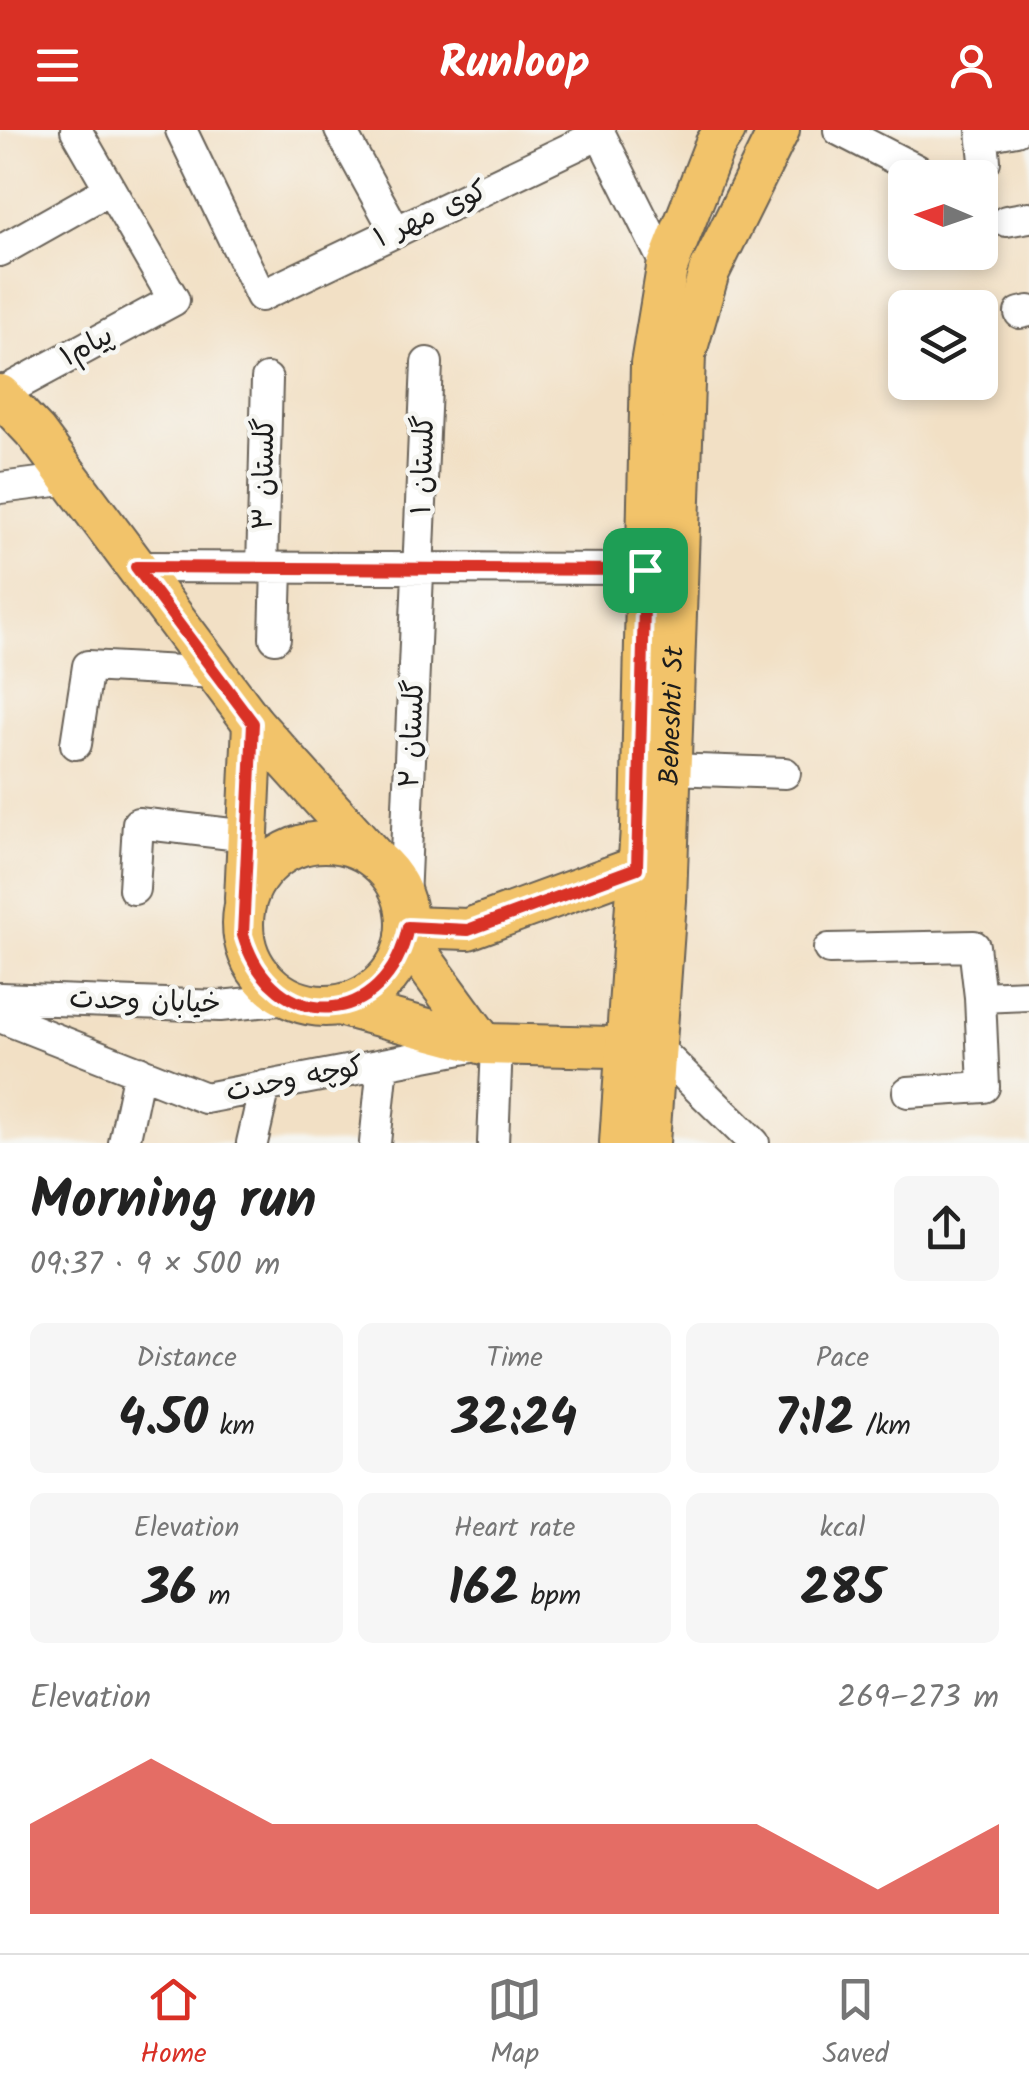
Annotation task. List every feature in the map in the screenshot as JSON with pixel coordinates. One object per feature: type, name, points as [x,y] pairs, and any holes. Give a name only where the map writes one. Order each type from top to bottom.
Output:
[{"type":"main road","name":"Beheshti St","points":[[649,1143],[642,1047],[652,868],[645,570],[651,364],[667,268],[715,145],[726,130]]},
{"type":"main road","name":"Beheshti St","points":[[652,868],[670,769],[685,355],[709,272],[779,130]]},
{"type":"main road","points":[[0,395],[71,479],[253,723],[392,875],[406,921],[491,1045]]},
{"type":"main road","points":[[253,723],[243,935],[251,961],[267,983],[289,998],[315,1007],[342,1006],[491,1045],[642,1047]]},
{"type":"main road","points":[[244,908],[254,882],[271,861],[294,847],[334,842],[373,856]]},
{"type":"main road","points":[[406,921],[468,930],[652,868]]},
{"type":"main road","points":[[342,1006],[368,996],[389,978],[406,921]]},
{"type":"main road","name":"Beheshti St","points":[[620,1143],[642,1047]]},
{"type":"street","points":[[0,252],[110,189],[76,130]]},
{"type":"street","name":"کوی مهر ۱","points":[[181,130],[262,296],[599,132]]},
{"type":"street","points":[[340,130],[396,232]]},
{"type":"street","points":[[839,130],[898,160]]},
{"type":"street","points":[[599,132],[667,268]]},
{"type":"street","name":"پیام۱","points":[[0,395],[174,300],[110,189]]},
{"type":"street","name":"گلستان ۱","points":[[421,568],[427,362]]},
{"type":"street","name":"گلستان ۳","points":[[267,379],[275,638]]},
{"type":"street","points":[[0,488],[71,479]]},
{"type":"street","points":[[136,567],[645,570]]},
{"type":"street","name":"گلستان ۲","points":[[406,921],[421,568]]},
{"type":"street","points":[[76,744],[88,666],[216,674]]},
{"type":"street","points":[[670,769],[786,773]]},
{"type":"street","points":[[134,889],[138,823],[248,836]]},
{"type":"street","points":[[828,949],[974,946],[984,1087],[908,1092]]},
{"type":"street","points":[[980,997],[1029,995]]},
{"type":"street","name":"خیابان وحدت","points":[[0,998],[220,1006],[289,998]]},
{"type":"street","name":"کوچه وحدت","points":[[0,1017],[205,1098],[491,1045]]},
{"type":"street","points":[[491,1045],[493,1143]]},
{"type":"street","points":[[642,1047],[754,1143]]},
{"type":"street","points":[[375,1143],[383,1064]]},
{"type":"street","points":[[124,1143],[139,1072]]},
{"type":"street","points":[[252,1143],[265,1086]]},
{"type":"route","points":[[136,567],[645,570],[637,868],[468,930],[408,927],[402,954],[389,978],[368,996],[342,1006],[315,1007],[289,998],[267,983],[251,961],[243,935],[253,723],[136,567]]}]
